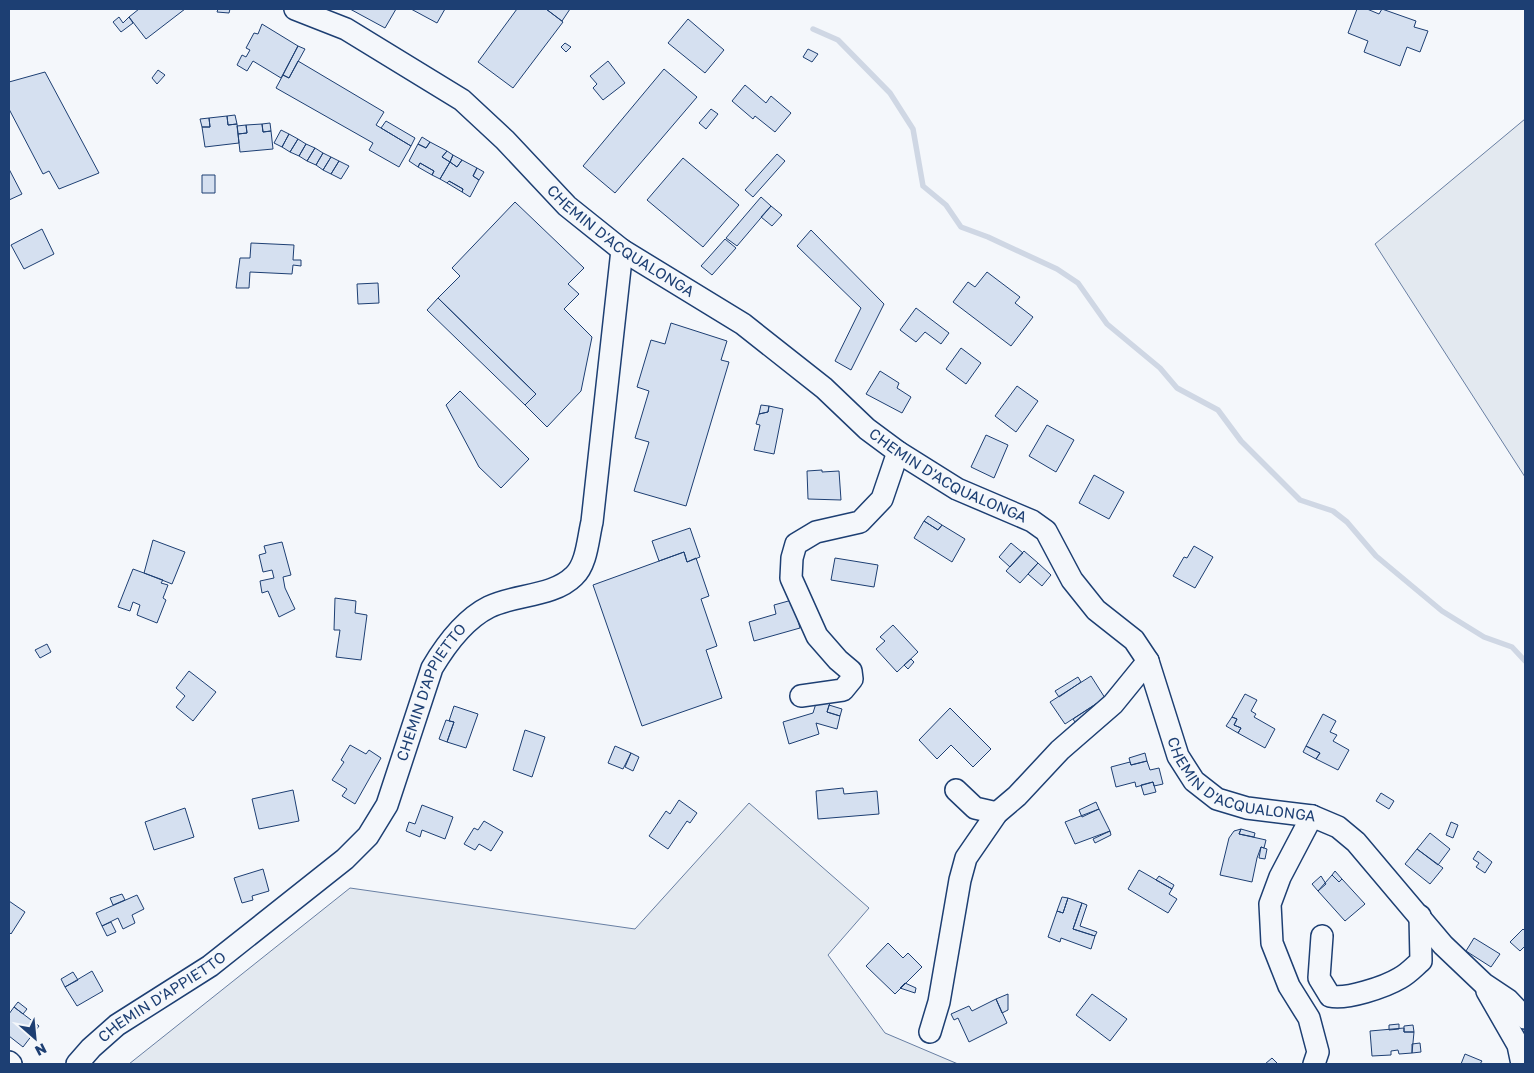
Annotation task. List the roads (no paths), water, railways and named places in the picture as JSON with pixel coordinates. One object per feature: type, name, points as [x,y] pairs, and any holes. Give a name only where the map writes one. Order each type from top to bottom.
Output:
[{"type":"street","name":"CHEMIN D'ACQUALONGA","points":[[295,9],[346,29],[462,100],[505,140],[568,206],[622,250],[743,324],[824,388],[867,429],[898,452],[958,489],[1032,521],[1046,531],[1072,580],[1096,610],[1134,640],[1148,661],[1178,756],[1194,781],[1217,798],[1247,808],[1312,816],[1338,827],[1356,842],[1443,945],[1484,984],[1516,1001],[1525,1018]]},
{"type":"street","name":"CHEMIN D'APPIETTO","points":[[77,1064],[117,1024],[210,966],[345,859],[368,836],[387,805],[432,668],[439,656],[461,630],[489,607],[561,585],[575,575],[585,555],[592,522],[622,250]]},
{"type":"street","points":[[801,696],[843,690],[852,680],[851,671],[838,660],[817,636],[790,578],[792,558],[796,544],[816,532],[860,522],[882,499],[898,452]]},
{"type":"street","points":[[930,1032],[939,1002],[960,880],[966,858],[997,813],[1017,796],[1060,750],[1113,704],[1148,661]]},
{"type":"street","points":[[956,790],[975,808],[997,813]]},
{"type":"street","points":[[1312,816],[1280,877],[1270,904],[1272,943],[1289,986],[1309,1018],[1318,1052],[1314,1064]]},
{"type":"street","points":[[1322,936],[1320,978],[1330,996],[1338,998],[1373,990],[1400,978],[1421,961],[1420,916]]},
{"type":"street","points":[[1484,984],[1518,1045],[1522,1064]]},
{"type":"waterway","points":[[813,29],[838,40],[890,93],[913,129],[923,186],[946,205],[961,227],[988,237],[1057,269],[1078,283],[1107,324],[1160,368],[1177,388],[1218,410],[1241,441],[1300,500],[1333,511],[1347,522],[1376,556],[1442,611],[1484,637],[1512,647],[1525,661]]}]
